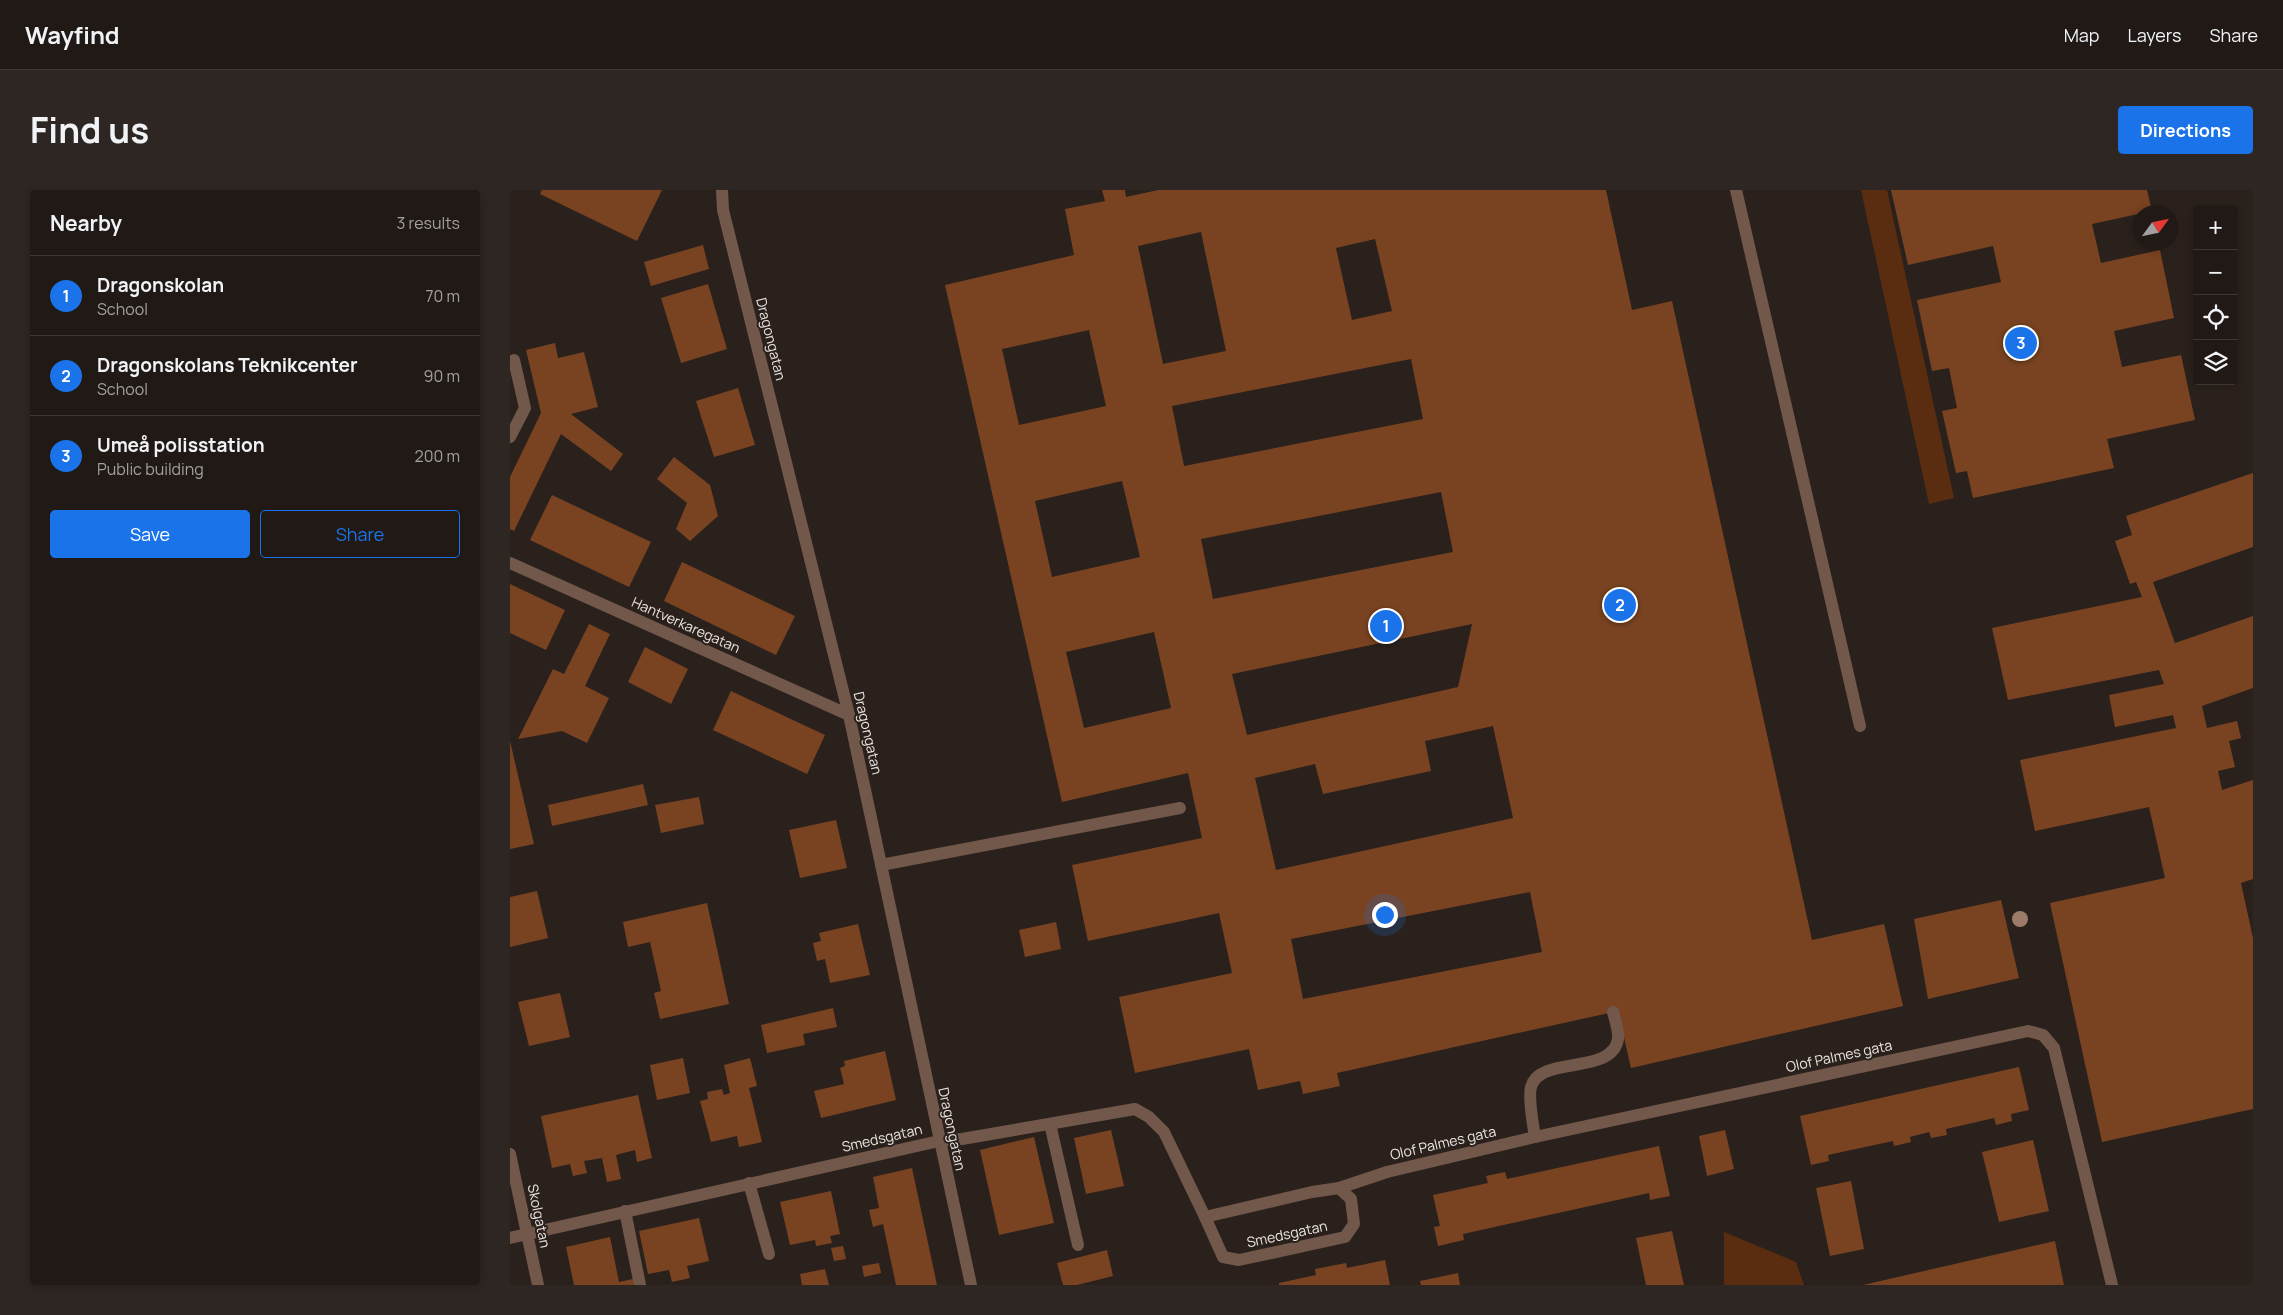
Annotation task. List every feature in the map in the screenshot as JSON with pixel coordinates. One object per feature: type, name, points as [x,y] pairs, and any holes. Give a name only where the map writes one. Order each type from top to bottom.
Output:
[{"type":"street","name":"Dragongatan","points":[[722,190],[724,210],[849,715],[971,1285]]},
{"type":"street","points":[[1736,190],[1860,726]]},
{"type":"street","points":[[510,437],[525,408],[514,360]]},
{"type":"street","name":"Hantverkaregatan","points":[[510,562],[849,715]]},
{"type":"street","points":[[881,865],[1180,808]]},
{"type":"street","points":[[1535,1137],[1531,1087],[1536,1078],[1545,1072],[1596,1061],[1606,1055],[1614,1047],[1618,1039],[1614,1012]]},
{"type":"street","name":"Olof Palmes gata","points":[[1340,1188],[1387,1172],[1535,1137],[2028,1030],[2043,1035],[2054,1048],[2112,1285]]},
{"type":"street","name":"Smedsgatan","points":[[510,1238],[939,1141],[962,1140],[1135,1109],[1149,1116],[1164,1132],[1223,1257],[1238,1260],[1344,1237],[1354,1224],[1351,1199],[1340,1188]]},
{"type":"street","points":[[1050,1124],[1078,1245]]},
{"type":"street","name":"Skolgatan","points":[[510,1154],[538,1285]]},
{"type":"street","points":[[749,1183],[769,1254]]},
{"type":"street","points":[[1205,1217],[1312,1192],[1340,1188]]},
{"type":"street","points":[[625,1211],[640,1285]]},
{"type":"shaded area","points":[[1861,190],[1887,190],[1954,498],[1929,504]]},
{"type":"shaded area","points":[[1724,1232],[1796,1262],[1804,1285],[1724,1285]]},
{"type":"building","points":[[542,190],[662,190],[637,241],[540,194]]},
{"type":"building","points":[[1102,190],[1125,190],[1126,197],[1158,190],[1606,190],[1632,310],[1672,301],[1812,940],[1884,924],[1903,1006],[1631,1068],[1618,1011],[1337,1073],[1340,1086],[1303,1094],[1300,1081],[1258,1090],[1249,1049],[1135,1073],[1119,997],[1232,973],[1219,913],[1088,941],[1072,865],[1202,838],[1188,773],[1062,802],[945,285],[1074,255],[1065,209],[1105,201]],"holes":[[[1201,232],[1226,351],[1163,364],[1138,246]],[[1375,239],[1392,311],[1352,320],[1336,248]],[[1089,330],[1106,406],[1019,425],[1002,349]],[[1411,359],[1423,419],[1184,466],[1172,406]],[[1122,481],[1140,557],[1052,577],[1035,501]],[[1441,492],[1453,552],[1213,599],[1201,539]],[[1472,624],[1458,687],[1247,735],[1232,674]],[[1154,632],[1171,708],[1084,728],[1066,652]],[[1493,726],[1513,818],[1276,870],[1255,778],[1315,764],[1323,794],[1431,771],[1425,741]],[[1530,892],[1542,952],[1303,999],[1291,939]]]},
{"type":"building","points":[[1891,190],[2147,190],[2151,205],[2133,205],[2133,215],[2092,224],[2101,263],[2160,250],[2174,318],[2114,331],[2122,367],[2181,355],[2195,420],[2107,439],[2114,468],[1973,498],[1967,471],[1956,473],[1942,411],[1957,408],[1949,368],[1932,371],[1917,300],[2001,282],[1993,246],[1908,265]]},
{"type":"building","points":[[703,245],[709,269],[651,286],[644,262]]},
{"type":"building","points":[[708,284],[727,349],[681,363],[661,298]]},
{"type":"building","points":[[555,343],[558,358],[584,352],[598,407],[571,414],[623,454],[611,471],[561,434],[514,531],[510,529],[510,477],[541,413],[526,350]]},
{"type":"building","points":[[738,388],[755,445],[714,457],[696,401]]},
{"type":"building","points":[[674,457],[710,485],[718,516],[690,541],[676,529],[687,503],[657,479]]},
{"type":"building","points":[[2253,473],[2253,547],[2153,582],[2175,643],[2253,616],[2253,688],[2202,706],[2207,728],[2237,721],[2241,738],[2229,741],[2235,767],[2218,771],[2222,790],[2253,780],[2253,879],[2241,883],[2253,938],[2253,1109],[2102,1142],[2050,903],[2165,878],[2149,807],[2035,831],[2020,760],[2176,728],[2173,715],[2115,727],[2109,695],[2164,684],[2159,670],[2008,700],[1992,628],[2142,597],[2136,582],[2130,584],[2115,541],[2132,535],[2126,516]]},
{"type":"building","points":[[552,495],[651,542],[629,587],[530,540]]},
{"type":"building","points":[[682,562],[795,616],[776,655],[664,601]]},
{"type":"building","points":[[510,584],[565,610],[546,650],[510,633]]},
{"type":"building","points":[[589,624],[610,634],[585,686],[609,698],[587,743],[562,731],[518,739],[553,669],[564,674]]},
{"type":"building","points":[[645,647],[688,669],[671,704],[628,682]]},
{"type":"building","points":[[731,691],[825,735],[807,774],[713,730]]},
{"type":"building","points":[[510,741],[534,844],[510,849]]},
{"type":"building","points":[[643,784],[648,805],[552,826],[548,805]]},
{"type":"building","points":[[699,797],[704,824],[661,833],[655,805]]},
{"type":"building","points":[[836,820],[847,868],[800,878],[789,830]]},
{"type":"building","points":[[537,891],[548,938],[510,947],[510,897]]},
{"type":"building","points":[[2001,900],[2019,978],[1928,999],[1914,919]]},
{"type":"building","points":[[707,903],[729,1004],[660,1019],[654,993],[661,991],[650,942],[628,947],[623,922]]},
{"type":"building","points":[[1056,922],[1061,949],[1025,957],[1019,930]]},
{"type":"building","points":[[858,924],[870,975],[830,983],[825,959],[817,961],[813,943],[821,941],[819,933]]},
{"type":"building","points":[[560,993],[570,1037],[529,1046],[518,1002]]},
{"type":"building","points":[[833,1008],[837,1027],[803,1034],[805,1045],[767,1053],[761,1025]]},
{"type":"building","points":[[885,1051],[896,1100],[821,1118],[814,1091],[844,1084],[840,1068],[845,1066],[844,1061]]},
{"type":"building","points":[[683,1058],[690,1093],[657,1100],[650,1065]]},
{"type":"building","points":[[750,1058],[757,1086],[749,1088],[762,1142],[739,1147],[737,1136],[711,1142],[700,1101],[708,1099],[707,1092],[722,1089],[724,1095],[730,1093],[724,1065]]},
{"type":"building","points":[[2019,1067],[2029,1110],[2011,1114],[2012,1121],[1996,1125],[1994,1118],[1946,1129],[1947,1135],[1931,1138],[1929,1132],[1910,1137],[1911,1142],[1894,1146],[1893,1141],[1828,1155],[1829,1161],[1811,1165],[1800,1116]]},
{"type":"building","points":[[638,1095],[652,1158],[637,1162],[635,1150],[616,1155],[621,1179],[607,1182],[602,1158],[584,1161],[587,1173],[573,1176],[570,1164],[552,1168],[541,1116]]},
{"type":"building","points":[[1111,1130],[1124,1186],[1086,1194],[1074,1138]]},
{"type":"building","points":[[1725,1130],[1734,1169],[1707,1176],[1699,1136]]},
{"type":"building","points":[[1034,1137],[1054,1223],[999,1235],[980,1150]]},
{"type":"building","points":[[2033,1140],[2049,1211],[1999,1222],[1982,1152]]},
{"type":"building","points":[[1659,1146],[1670,1196],[1650,1200],[1649,1193],[1463,1234],[1464,1240],[1438,1246],[1434,1227],[1440,1226],[1433,1195],[1488,1183],[1486,1176],[1505,1172],[1507,1179]]},
{"type":"building","points":[[912,1168],[937,1285],[896,1285],[883,1224],[873,1227],[869,1210],[879,1208],[873,1177]]},
{"type":"building","points":[[1851,1181],[1864,1249],[1830,1256],[1816,1188]]},
{"type":"building","points":[[831,1191],[840,1234],[830,1236],[832,1243],[816,1246],[815,1240],[790,1245],[780,1202]]},
{"type":"building","points":[[699,1218],[709,1261],[687,1266],[690,1278],[672,1282],[669,1270],[648,1274],[639,1231]]},
{"type":"building","points":[[1672,1231],[1684,1285],[1646,1285],[1636,1238]]},
{"type":"building","points":[[610,1237],[619,1282],[633,1279],[634,1285],[574,1285],[566,1247]]},
{"type":"building","points":[[2055,1241],[2064,1285],[1863,1285]]},
{"type":"building","points":[[843,1246],[846,1259],[834,1261],[831,1248]]},
{"type":"building","points":[[1107,1250],[1113,1276],[1077,1285],[1063,1285],[1057,1263]]},
{"type":"building","points":[[1385,1260],[1390,1285],[1279,1285],[1279,1283],[1316,1275],[1315,1269],[1346,1263],[1347,1268]]},
{"type":"building","points":[[879,1263],[881,1273],[864,1277],[862,1266]]},
{"type":"building","points":[[825,1269],[829,1285],[802,1285],[800,1274]]},
{"type":"building","points":[[1458,1273],[1460,1285],[1421,1285],[1420,1281]]},
{"type":"place","name":"Umeå polisstation","points":[[2021,343]]},
{"type":"place","name":"Dragonskolans Teknikcenter","points":[[1620,605]]},
{"type":"place","name":"Dragonskolan","points":[[1386,626]]}]
